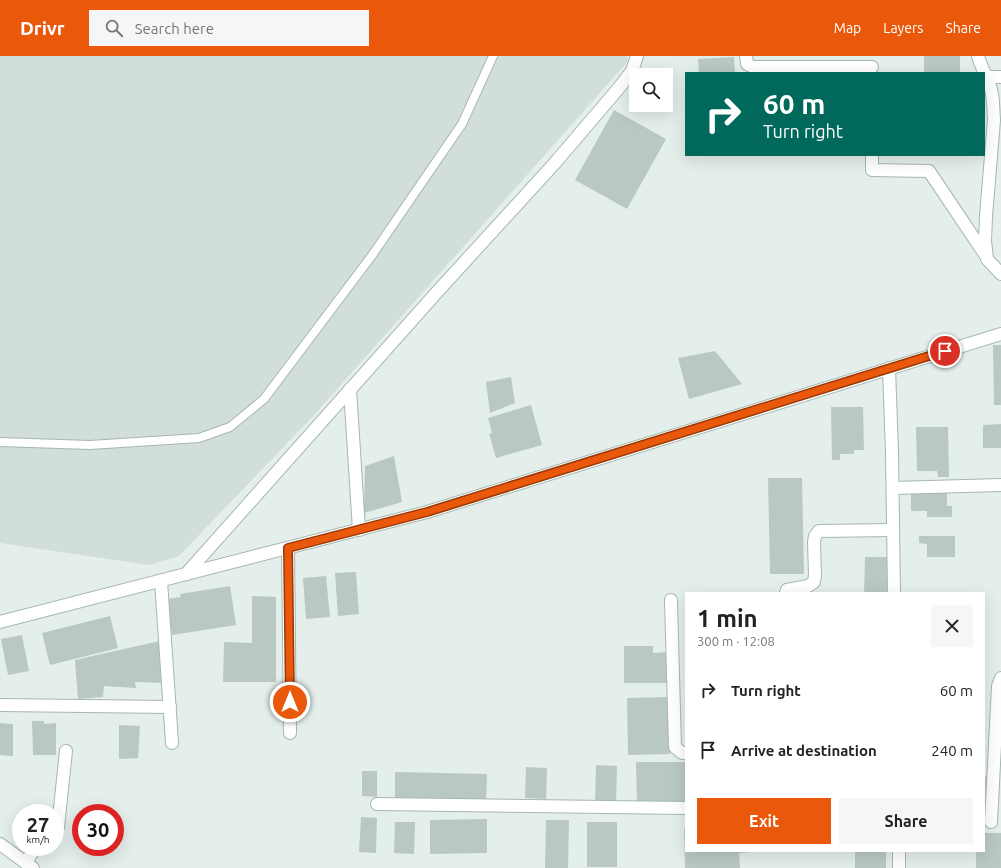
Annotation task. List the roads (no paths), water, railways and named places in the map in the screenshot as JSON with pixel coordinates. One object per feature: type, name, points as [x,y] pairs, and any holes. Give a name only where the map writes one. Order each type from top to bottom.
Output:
[{"type":"street","points":[[186,574],[350,389],[554,164],[632,71],[637,56]]},
{"type":"street","points":[[746,56],[747,64],[753,67],[872,65]]},
{"type":"street","points":[[978,56],[984,72]]},
{"type":"street","points":[[987,259],[985,241],[986,216],[994,120],[990,86],[986,77],[1001,77]]},
{"type":"street","points":[[872,156],[872,170],[929,170],[987,259],[1001,274]]},
{"type":"street","points":[[0,622],[427,512],[1001,334]]},
{"type":"street","points":[[889,368],[894,592]]},
{"type":"street","points":[[350,389],[359,530]]},
{"type":"street","points":[[892,488],[1001,485]]},
{"type":"street","points":[[786,592],[787,590],[808,586],[814,582],[814,542],[815,536],[819,531],[893,530]]},
{"type":"street","points":[[288,548],[290,733]]},
{"type":"street","points":[[161,580],[172,743]]},
{"type":"street","points":[[671,600],[675,747],[682,753],[685,753]]},
{"type":"street","points":[[992,822],[998,686],[1001,678]]},
{"type":"street","points":[[0,705],[170,707]]},
{"type":"street","points":[[60,804],[66,751]]},
{"type":"street","points":[[377,804],[685,808]]},
{"type":"street","points":[[0,844],[24,864]]},
{"type":"street","points":[[899,852],[899,868]]},
{"type":"lane","points":[[0,442],[90,445],[199,438],[230,427],[264,398],[373,254],[462,124],[493,56]]}]
